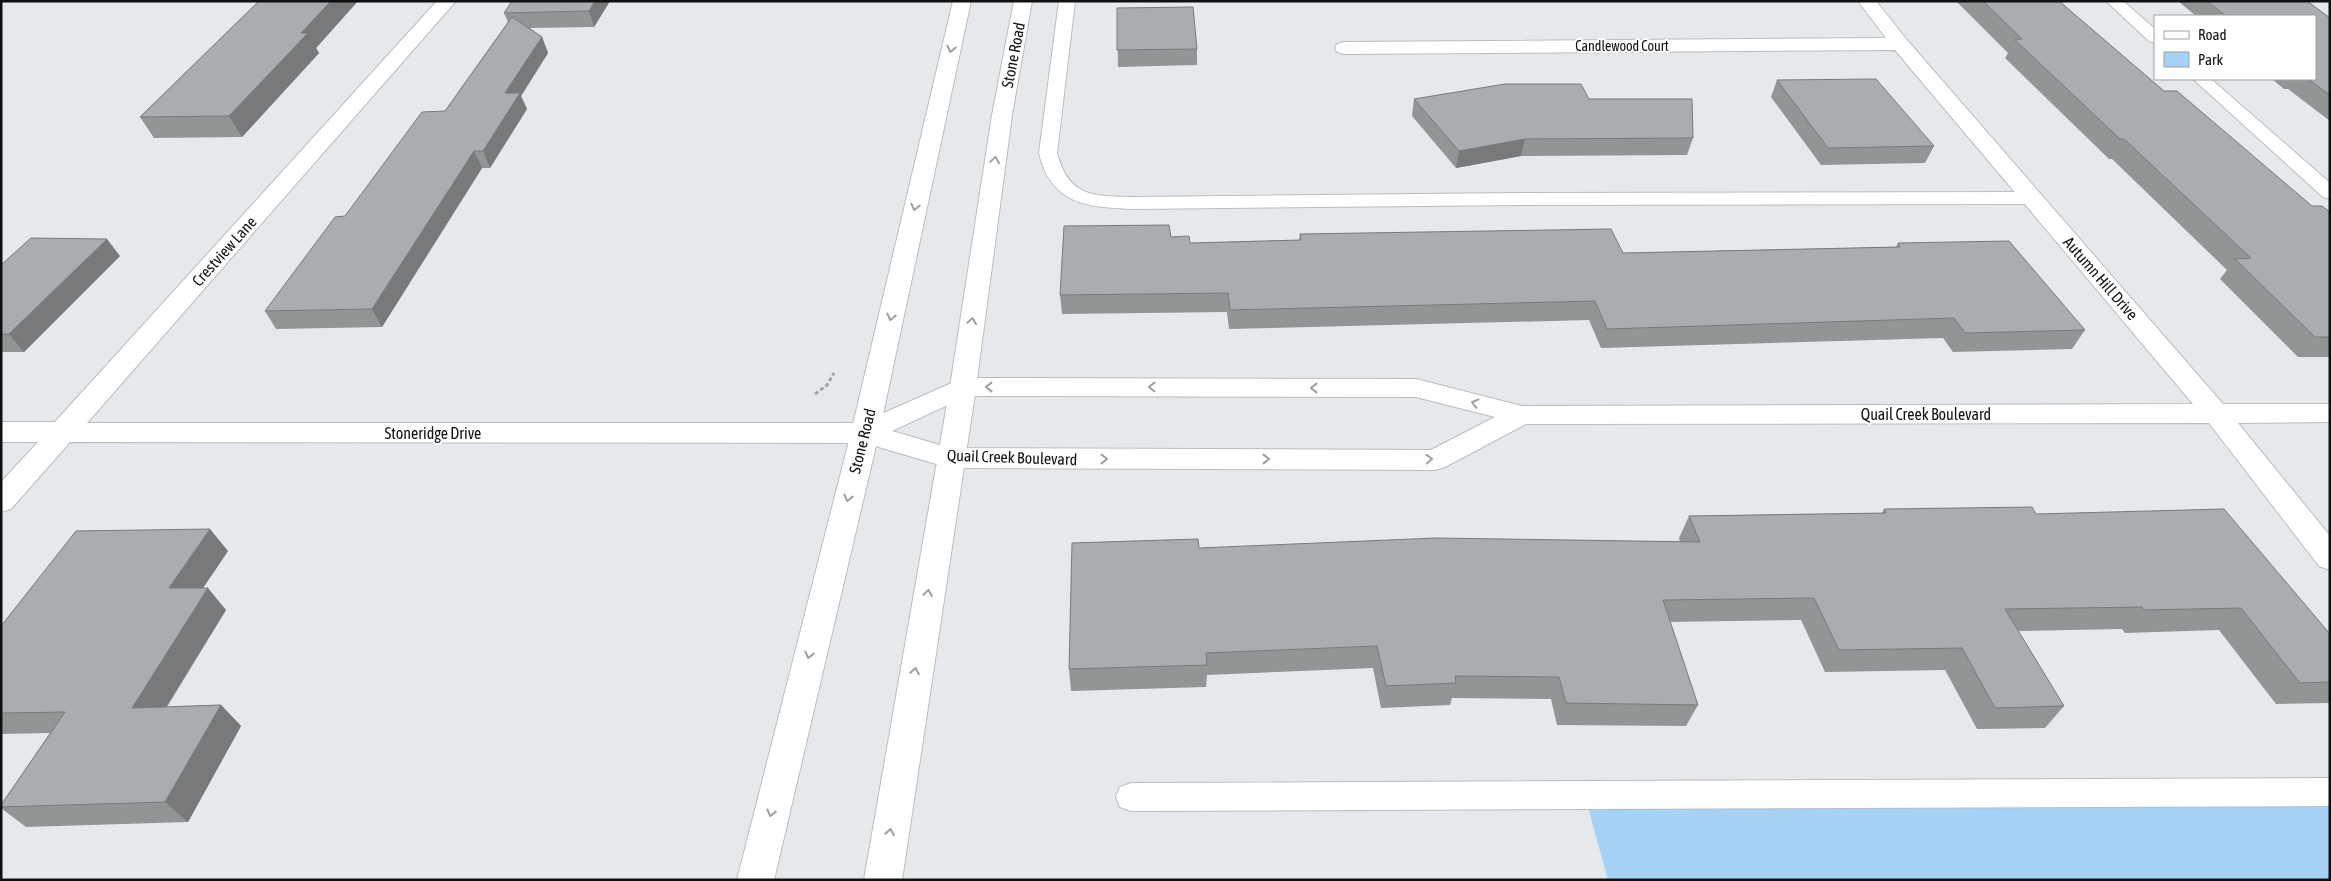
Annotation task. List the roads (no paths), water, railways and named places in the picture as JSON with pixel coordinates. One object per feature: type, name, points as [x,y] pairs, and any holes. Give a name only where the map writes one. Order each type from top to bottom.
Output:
[{"type":"street","name":"Crestview Lane","points":[[1,501],[447,1]]},
{"type":"street","name":"Stone Road","points":[[755,880],[865,433],[962,1]]},
{"type":"street","name":"Stone Road","points":[[883,880],[963,387],[1002,115],[1023,1]]},
{"type":"street","name":"Autumn Hill Drive","points":[[1867,1],[1900,44],[2216,413],[2330,558]]},
{"type":"street","name":"Candlewood Court","points":[[1344,48],[1900,44]]},
{"type":"street","name":"Quail Creek Boulevard","points":[[865,433],[963,387],[1416,388],[1522,415],[2330,413]]},
{"type":"street","name":"Quail Creek Boulevard","points":[[865,433],[950,458],[1436,460],[1522,415]]},
{"type":"street","name":"Stoneridge Drive","points":[[1,432],[865,433]]},
{"type":"lane","points":[[1067,1],[1048,153],[1054,175],[1069,192],[1091,201],[1132,203],[1519,199],[2032,198]]},
{"type":"lane","points":[[2114,1],[2154,37]]},
{"type":"lane","points":[[2202,80],[2330,193]]},
{"type":"lane","points":[[1131,797],[2330,792]]}]
